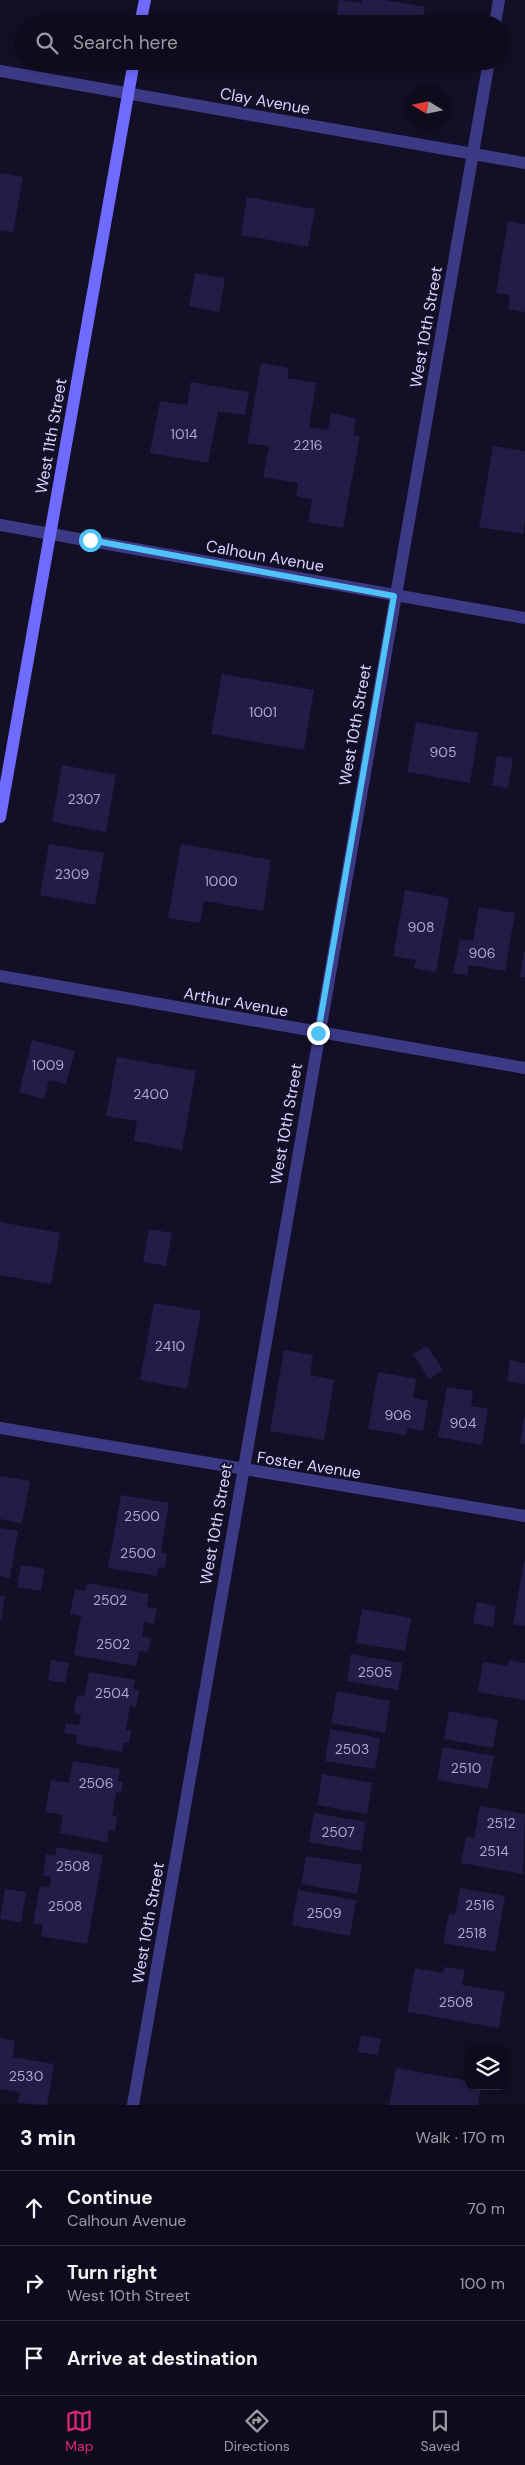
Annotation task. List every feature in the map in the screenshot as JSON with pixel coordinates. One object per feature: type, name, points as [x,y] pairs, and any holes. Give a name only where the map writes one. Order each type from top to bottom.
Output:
[{"type":"main road","points":[[142,15],[145,0]]},
{"type":"main road","name":"West 11th Street","points":[[0,817],[132,70]]},
{"type":"street","points":[[496,15],[499,0]]},
{"type":"street","name":"West 10th Street","points":[[133,2105],[394,596],[487,70]]},
{"type":"street","name":"Clay Avenue","points":[[0,71],[525,164]]},
{"type":"street","name":"Calhoun Avenue","points":[[0,525],[525,618]]},
{"type":"street","name":"Arthur Avenue","points":[[0,976],[525,1068]]},
{"type":"street","name":"Foster Avenue","points":[[0,1428],[525,1516]]},
{"type":"building","points":[[339,0],[361,3],[362,0],[385,0],[425,7],[424,15],[336,15]]},
{"type":"building","points":[[0,173],[23,177],[13,232],[0,230]]},
{"type":"building","points":[[247,197],[315,209],[308,247],[241,235]]},
{"type":"building","points":[[508,221],[525,224],[525,312],[508,309],[510,295],[496,293]]},
{"type":"building","points":[[195,273],[225,278],[219,312],[189,306]]},
{"type":"building","points":[[261,363],[289,368],[287,378],[316,383],[309,427],[328,430],[331,413],[356,418],[353,435],[360,436],[343,528],[308,522],[312,499],[296,496],[298,483],[263,477],[269,446],[247,443]]},
{"type":"building","points":[[191,382],[249,392],[245,415],[218,411],[208,463],[150,453],[160,401],[187,405]]},
{"type":"building","points":[[493,446],[525,451],[525,521],[523,534],[479,527]]},
{"type":"building","points":[[222,674],[314,690],[304,750],[211,734]]},
{"type":"building","points":[[416,722],[478,733],[470,783],[407,772]]},
{"type":"building","points":[[497,756],[513,758],[508,788],[492,785]]},
{"type":"building","points":[[62,765],[116,775],[106,832],[52,822]]},
{"type":"building","points":[[49,844],[104,853],[95,905],[40,895]]},
{"type":"building","points":[[181,844],[271,860],[263,911],[204,901],[200,923],[168,918]]},
{"type":"building","points":[[405,890],[449,898],[436,972],[414,968],[416,960],[393,956]]},
{"type":"building","points":[[479,907],[515,913],[505,971],[469,965],[467,975],[453,973],[460,939],[473,941]]},
{"type":"building","points":[[524,952],[525,977],[520,977]]},
{"type":"building","points":[[32,1040],[75,1051],[66,1084],[49,1080],[44,1099],[19,1092]]},
{"type":"building","points":[[117,1057],[196,1071],[182,1150],[134,1141],[137,1121],[106,1116]]},
{"type":"building","points":[[0,1222],[60,1233],[51,1284],[0,1275]]},
{"type":"building","points":[[149,1229],[172,1233],[166,1266],[143,1262]]},
{"type":"building","points":[[154,1303],[201,1311],[187,1389],[140,1380]]},
{"type":"building","points":[[427,1346],[443,1370],[429,1379],[413,1354]]},
{"type":"building","points":[[284,1350],[313,1355],[310,1375],[334,1380],[324,1440],[270,1431]]},
{"type":"building","points":[[510,1360],[525,1363],[525,1384],[507,1381]]},
{"type":"building","points":[[378,1372],[416,1379],[413,1398],[428,1401],[423,1431],[408,1428],[406,1435],[368,1429]]},
{"type":"building","points":[[447,1387],[473,1391],[471,1406],[488,1409],[482,1445],[438,1437]]},
{"type":"building","points":[[525,1418],[525,1444],[520,1443]]},
{"type":"building","points":[[0,1476],[30,1481],[22,1523],[0,1519]]},
{"type":"building","points":[[121,1495],[169,1503],[161,1552],[167,1554],[165,1568],[158,1567],[157,1576],[108,1568]]},
{"type":"building","points":[[0,1528],[18,1531],[10,1578],[0,1576]]},
{"type":"building","points":[[525,1562],[525,1626],[513,1624]]},
{"type":"building","points":[[21,1565],[45,1569],[41,1591],[17,1587]]},
{"type":"building","points":[[87,1583],[149,1594],[147,1607],[157,1608],[154,1624],[144,1622],[142,1637],[151,1638],[148,1652],[139,1651],[136,1666],[74,1655],[81,1616],[70,1614],[75,1589],[85,1591]]},
{"type":"building","points":[[0,1596],[5,1596],[1,1620],[0,1620]]},
{"type":"building","points":[[477,1602],[496,1606],[493,1627],[473,1623]]},
{"type":"building","points":[[362,1609],[411,1618],[405,1651],[356,1643]]},
{"type":"building","points":[[351,1654],[403,1663],[398,1690],[347,1681]]},
{"type":"building","points":[[51,1660],[69,1663],[65,1683],[48,1680]]},
{"type":"building","points":[[509,1660],[525,1663],[525,1700],[478,1692],[483,1662],[508,1666]]},
{"type":"building","points":[[89,1672],[135,1680],[133,1689],[139,1690],[136,1707],[130,1706],[126,1730],[131,1730],[129,1743],[124,1742],[122,1752],[76,1744],[77,1735],[64,1733],[66,1723],[79,1725],[81,1715],[74,1714],[75,1704],[77,1695],[84,1696]]},
{"type":"building","points":[[337,1691],[390,1701],[385,1733],[331,1723]]},
{"type":"building","points":[[449,1711],[498,1720],[493,1748],[444,1739]]},
{"type":"building","points":[[330,1729],[380,1738],[375,1769],[325,1761]]},
{"type":"building","points":[[443,1747],[494,1756],[488,1789],[437,1780]]},
{"type":"building","points":[[73,1761],[120,1769],[118,1781],[123,1782],[121,1793],[116,1792],[112,1816],[117,1817],[115,1831],[109,1830],[107,1842],[60,1833],[63,1815],[45,1812],[51,1780],[69,1783]]},
{"type":"building","points":[[322,1774],[372,1783],[367,1814],[317,1805]]},
{"type":"building","points":[[480,1806],[525,1814],[523,1874],[461,1863],[466,1837],[474,1838]]},
{"type":"building","points":[[314,1813],[366,1822],[361,1851],[309,1842]]},
{"type":"building","points":[[57,1847],[103,1855],[87,1944],[41,1936],[43,1925],[33,1923],[40,1886],[50,1887],[51,1877],[43,1876],[46,1854],[55,1856]]},
{"type":"building","points":[[306,1856],[362,1865],[357,1894],[301,1884]]},
{"type":"building","points":[[460,1888],[505,1896],[495,1952],[443,1943],[449,1914],[455,1915]]},
{"type":"building","points":[[5,1889],[26,1892],[21,1922],[0,1919]]},
{"type":"building","points":[[298,1890],[356,1900],[350,1936],[292,1925]]},
{"type":"building","points":[[444,1967],[465,1970],[462,1985],[505,1992],[499,2028],[407,2012],[415,1968],[443,1973]]},
{"type":"building","points":[[361,2035],[381,2039],[378,2055],[358,2052]]},
{"type":"building","points":[[0,2038],[15,2041],[13,2057],[54,2064],[47,2105],[18,2103],[20,2092],[0,2089]]},
{"type":"building","points":[[396,2068],[465,2080],[465,2090],[480,2090],[478,2105],[389,2105]]},
{"type":"route","points":[[90,540],[394,596],[318,1033]]}]
